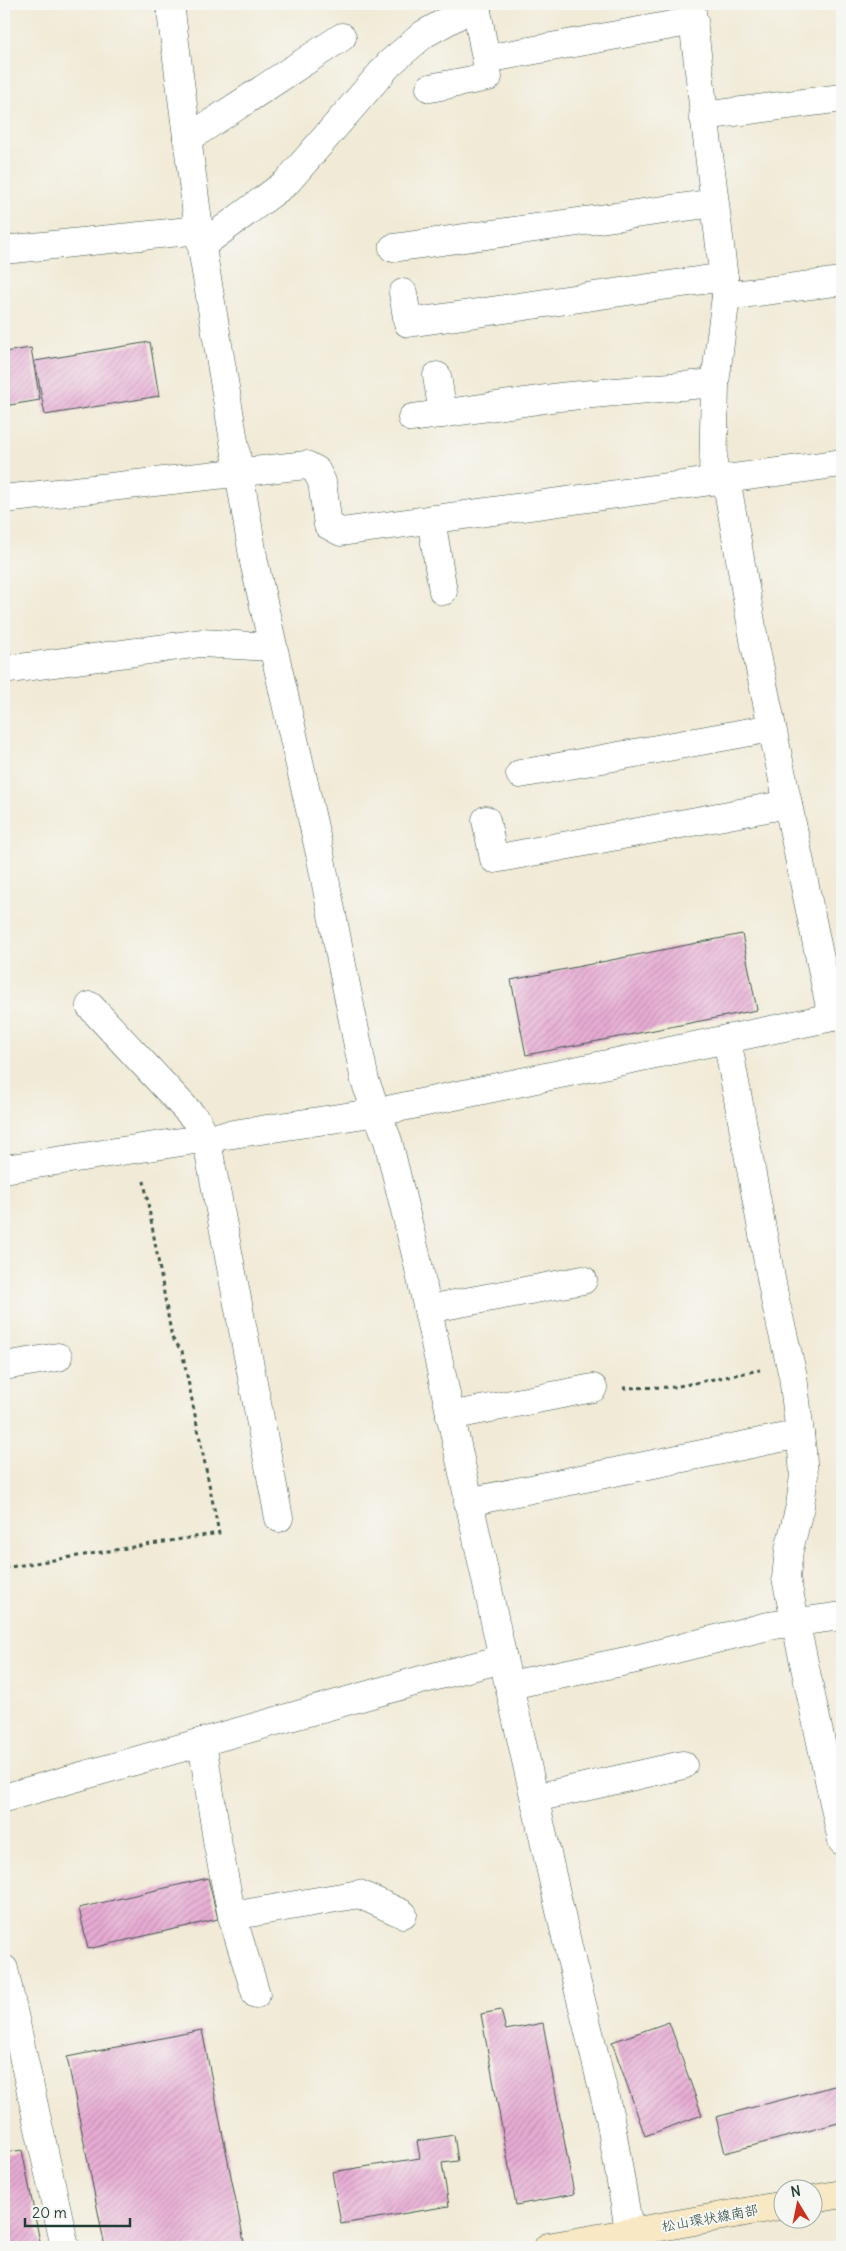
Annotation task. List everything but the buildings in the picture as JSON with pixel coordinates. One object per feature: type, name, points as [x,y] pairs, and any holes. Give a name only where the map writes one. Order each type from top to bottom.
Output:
[{"type":"street","points":[[170,4],[201,238],[254,562],[320,854],[365,1081],[388,1141],[428,1309],[503,1659],[610,2118],[631,2240]]},
{"type":"street","points":[[4,250],[201,238],[286,183],[390,63],[424,34],[477,5],[488,76]]},
{"type":"street","points":[[4,1170],[206,1137],[378,1112],[837,1016],[788,804],[720,479],[716,383],[725,286],[692,12],[488,76],[430,88]]},
{"type":"street","points":[[187,139],[342,37]]},
{"type":"street","points":[[704,116],[842,98]]},
{"type":"street","points":[[393,248],[714,203]]},
{"type":"street","points":[[403,293],[408,323],[725,286],[842,281]]},
{"type":"street","points":[[437,376],[443,414]]},
{"type":"street","points":[[412,418],[559,397],[716,383]]},
{"type":"street","points":[[4,499],[306,465],[316,470],[322,482],[328,524],[341,532],[842,462]]},
{"type":"street","points":[[431,519],[443,591]]},
{"type":"street","points":[[4,670],[201,643],[272,647]]},
{"type":"street","points":[[520,774],[772,728]]},
{"type":"street","points":[[486,820],[494,859],[788,804]]},
{"type":"street","points":[[90,1006],[198,1122],[206,1137],[279,1518]]},
{"type":"street","points":[[727,1039],[773,1290],[790,1364],[800,1434],[804,1475],[800,1506],[789,1550],[786,1578],[842,1841]]},
{"type":"street","points":[[428,1309],[583,1280]]},
{"type":"street","points":[[4,1366],[58,1357]]},
{"type":"street","points":[[450,1416],[593,1388]]},
{"type":"street","points":[[468,1502],[800,1434]]},
{"type":"street","points":[[510,1685],[636,1659],[768,1626],[842,1616]]},
{"type":"street","points":[[4,1798],[503,1659]]},
{"type":"street","points":[[202,1742],[218,1846],[232,1916],[256,1994]]},
{"type":"street","points":[[535,1798],[683,1765]]},
{"type":"street","points":[[232,1916],[359,1894],[403,1914]]},
{"type":"street","points":[[4,1970],[65,2247]]},
{"type":"street","points":[[824,2197],[842,2194]]},
{"type":"street","name":"松山環状線南部","points":[[548,2247],[631,2240],[774,2207]]},
{"type":"path","points":[[4,1568],[219,1533],[182,1352],[172,1338],[139,1148]]},
{"type":"path","points":[[593,1388],[674,1387],[790,1364]]}]
